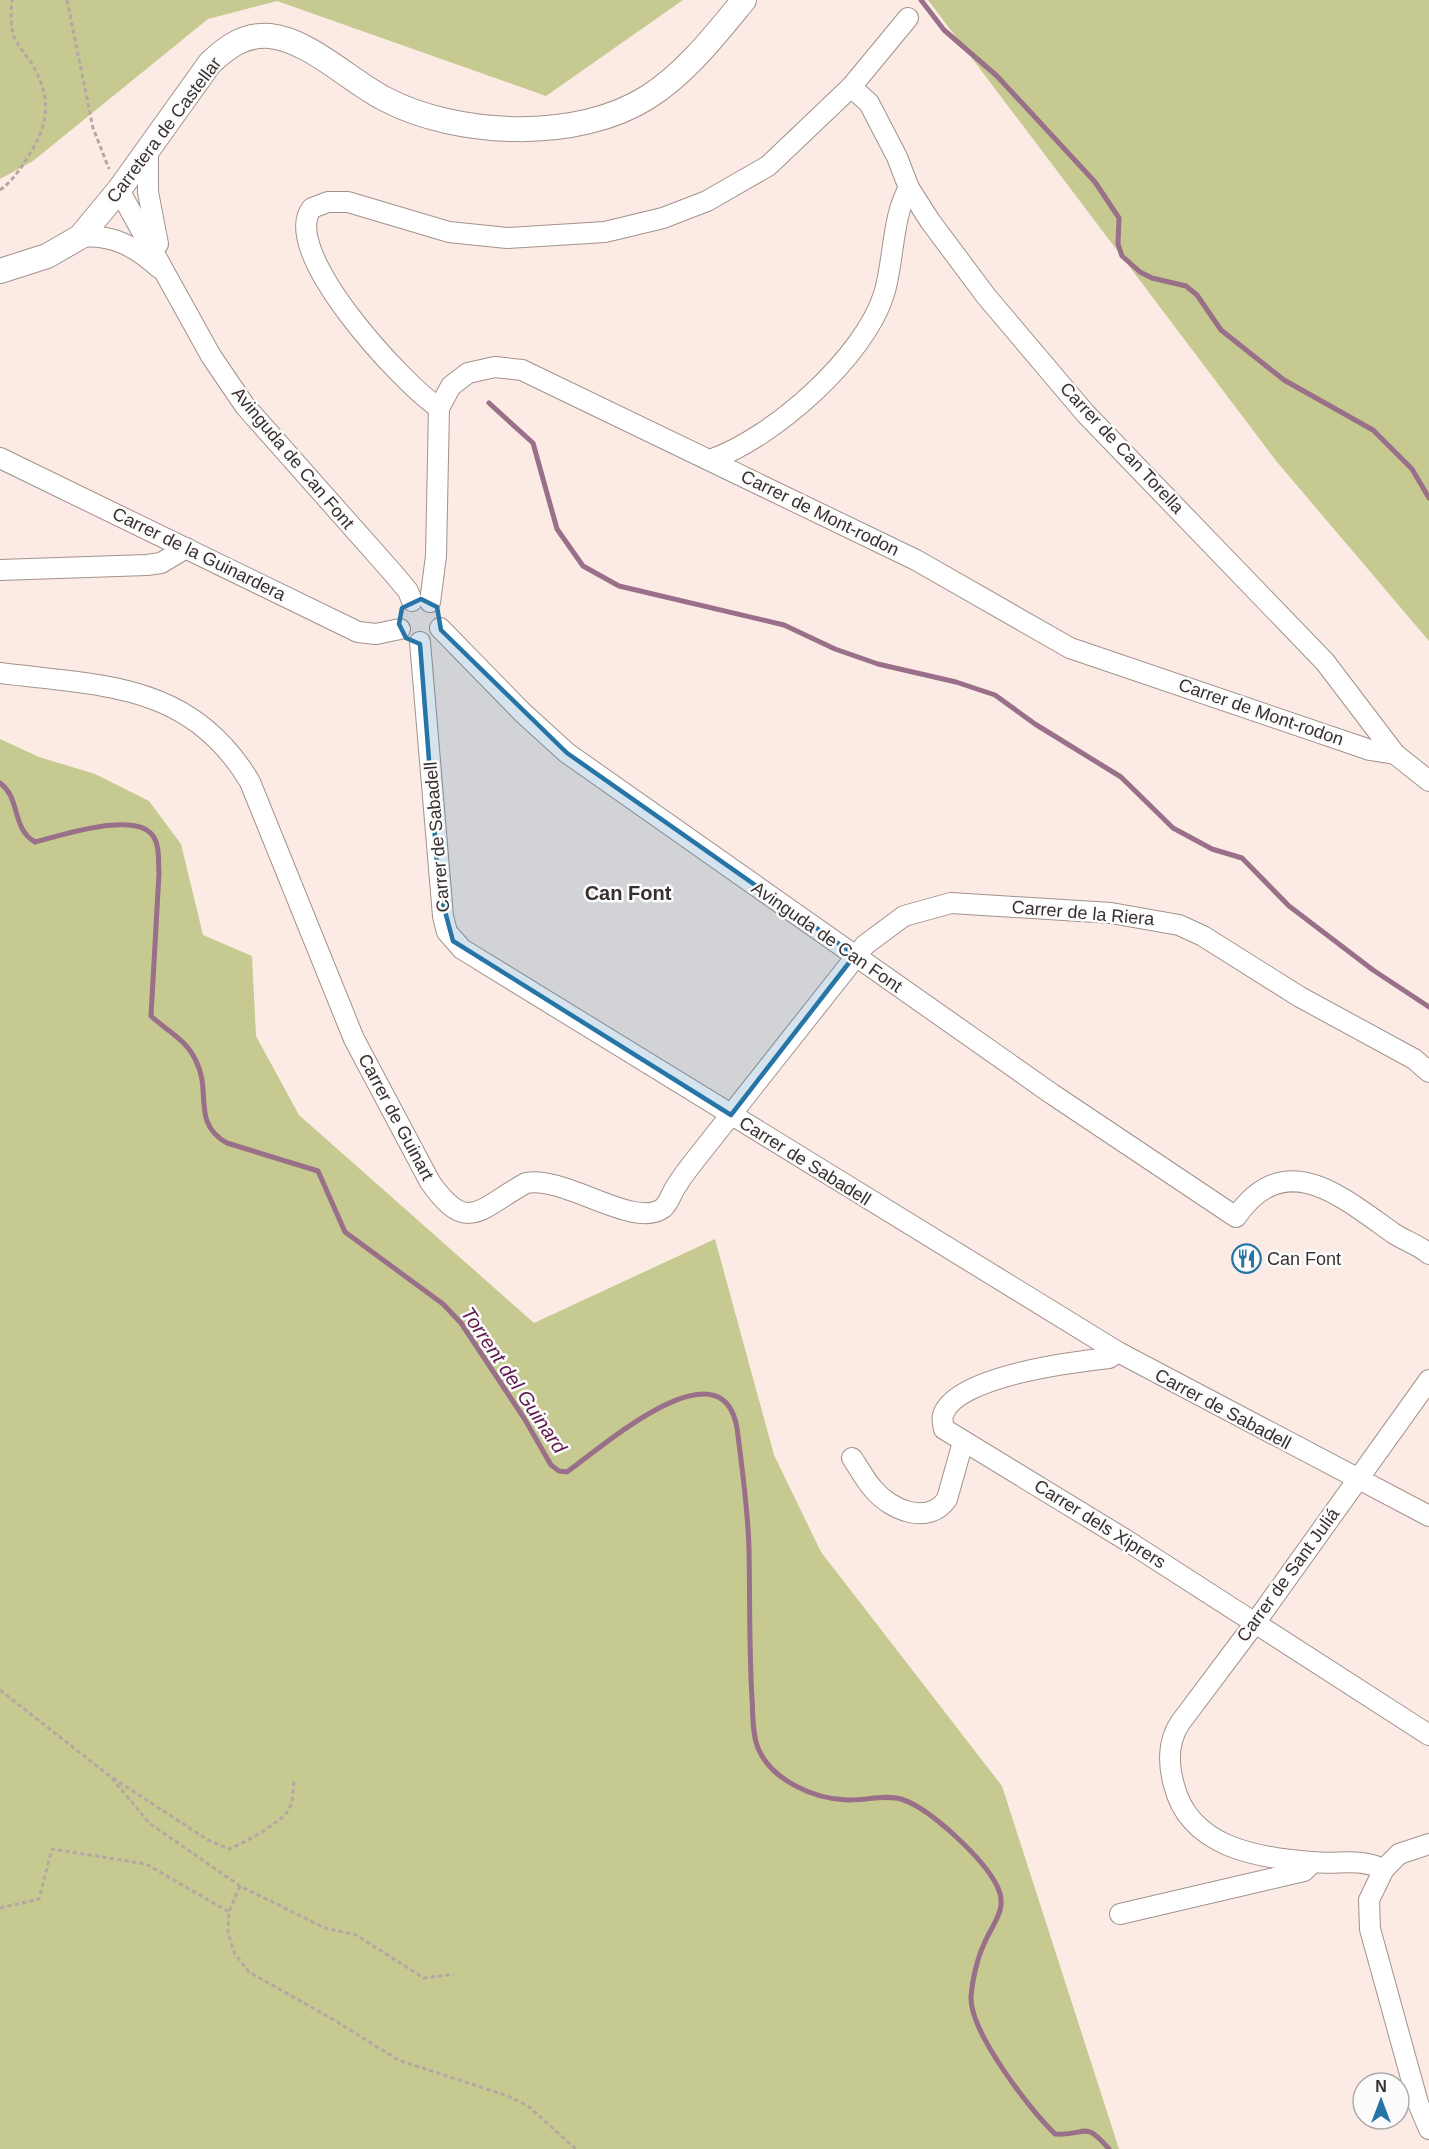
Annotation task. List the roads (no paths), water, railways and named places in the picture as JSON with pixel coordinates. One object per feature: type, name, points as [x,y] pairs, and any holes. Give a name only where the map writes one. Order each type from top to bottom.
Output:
[{"type":"street","name":"Carretera de Castellar","points":[[0,271],[47,256],[80,237],[122,187],[210,63],[228,46],[242,39],[269,36],[296,44],[373,93],[424,116],[477,127],[541,128],[603,118],[626,110],[649,97],[676,76],[744,0]]},
{"type":"street","points":[[440,408],[418,392],[363,332],[327,285],[317,266],[306,231],[305,222],[312,208],[328,202],[348,202],[477,237],[532,238],[633,227],[688,210],[768,166],[851,87],[908,18]]},
{"type":"street","name":"Carrer de Can Torella","points":[[851,87],[869,103],[897,157],[909,188],[986,296],[1085,413],[1325,662],[1395,754],[1429,782]]},
{"type":"street","name":"Avinguda de Can Font","points":[[148,149],[148,192],[152,222],[167,276]]},
{"type":"street","name":"Avinguda de Can Font","points":[[122,187],[211,356],[245,406],[408,591],[421,602]]},
{"type":"street","points":[[710,460],[731,453],[759,436],[797,407],[825,381],[859,340],[884,297],[902,200],[909,188]]},
{"type":"street","name":"Avinguda de Can Font","points":[[80,237],[98,235],[126,243],[148,258],[167,276]]},
{"type":"street","name":"Carrer de Mont-rodon","points":[[421,602],[436,556],[440,408],[451,386],[468,373],[495,367],[515,368],[916,560],[1070,648],[1370,750],[1395,754]]},
{"type":"street","name":"Carrer de la Guinardera","points":[[0,458],[358,632],[375,634],[400,629]]},
{"type":"street","points":[[0,570],[147,565],[161,563],[186,548]]},
{"type":"street","points":[[421,602],[441,616],[440,628],[433,638],[420,642],[406,638],[400,629],[399,614],[421,602]]},
{"type":"street","name":"Avinguda de Can Font","points":[[440,628],[523,713],[567,753],[1052,1094],[1236,1217],[1258,1191],[1287,1181],[1301,1181],[1335,1193],[1427,1252]]},
{"type":"street","name":"Carrer de Sabadell","points":[[420,642],[439,889],[443,916],[453,941],[473,957],[1118,1352],[1429,1516]]},
{"type":"street","name":"Carrer de Guinart","points":[[0,673],[138,693],[181,712],[205,727],[224,744],[250,782],[354,1039],[430,1182],[451,1208],[459,1213],[475,1213],[526,1183],[542,1181],[629,1210],[650,1213],[660,1210],[667,1204],[675,1187],[699,1155],[855,955]]},
{"type":"street","name":"Carrer de la Riera","points":[[855,955],[879,933],[904,916],[951,903],[1102,912],[1154,918],[1179,925],[1203,936],[1300,997],[1414,1059],[1429,1072]]},
{"type":"street","name":"Carrer dels Xiprers","points":[[1118,1352],[1109,1358],[1010,1374],[963,1392],[948,1405],[942,1417],[944,1429],[1030,1480],[1429,1735]]},
{"type":"street","name":"Carrer de Sant Juliá","points":[[1312,1863],[1239,1851],[1220,1843],[1204,1832],[1183,1809],[1172,1778],[1170,1750],[1174,1731],[1255,1623],[1429,1380]]},
{"type":"street","points":[[852,1458],[874,1490],[884,1499],[908,1511],[928,1514],[942,1507],[947,1499],[963,1442]]},
{"type":"street","points":[[1428,2121],[1370,1929],[1369,1900],[1384,1869],[1399,1854],[1429,1844]]},
{"type":"street","points":[[1120,1914],[1304,1871],[1312,1863],[1352,1860],[1384,1869]]},
{"type":"waterway","points":[[921,0],[944,30],[997,76],[1095,182],[1119,218],[1118,244],[1122,256],[1140,272],[1152,278],[1186,286],[1197,295],[1221,330],[1284,380],[1373,430],[1412,469],[1429,498]]},
{"type":"waterway","points":[[489,403],[533,443],[557,529],[583,566],[619,586],[784,625],[835,649],[878,664],[956,682],[995,695],[1035,724],[1121,777],[1173,828],[1212,849],[1242,858],[1289,906],[1373,970],[1429,1007]]},
{"type":"waterway","name":"Torrent del Guinard","points":[[0,783],[11,797],[22,829],[35,842],[115,825],[131,825],[144,829],[153,836],[158,849],[159,873],[151,1016],[182,1041],[192,1053],[203,1084],[204,1106],[209,1126],[227,1143],[318,1171],[345,1232],[443,1304],[461,1323],[524,1418],[551,1465],[559,1471],[567,1472],[632,1424],[659,1408],[686,1397],[709,1394],[727,1404],[737,1428],[746,1504],[749,1549],[750,1661],[753,1717],[758,1748],[764,1759],[783,1778],[808,1792],[834,1799],[861,1800],[881,1797],[901,1799],[913,1804],[941,1823],[981,1862],[997,1886],[1001,1902],[998,1916],[979,1956],[972,1984],[973,2012],[980,2030],[1003,2070],[1055,2134],[1089,2132],[1109,2149]]},
{"type":"place","name":"Can Font","points":[[1246,1259]]},
{"type":"district","name":"Can Font","points":[[628,893]]}]
